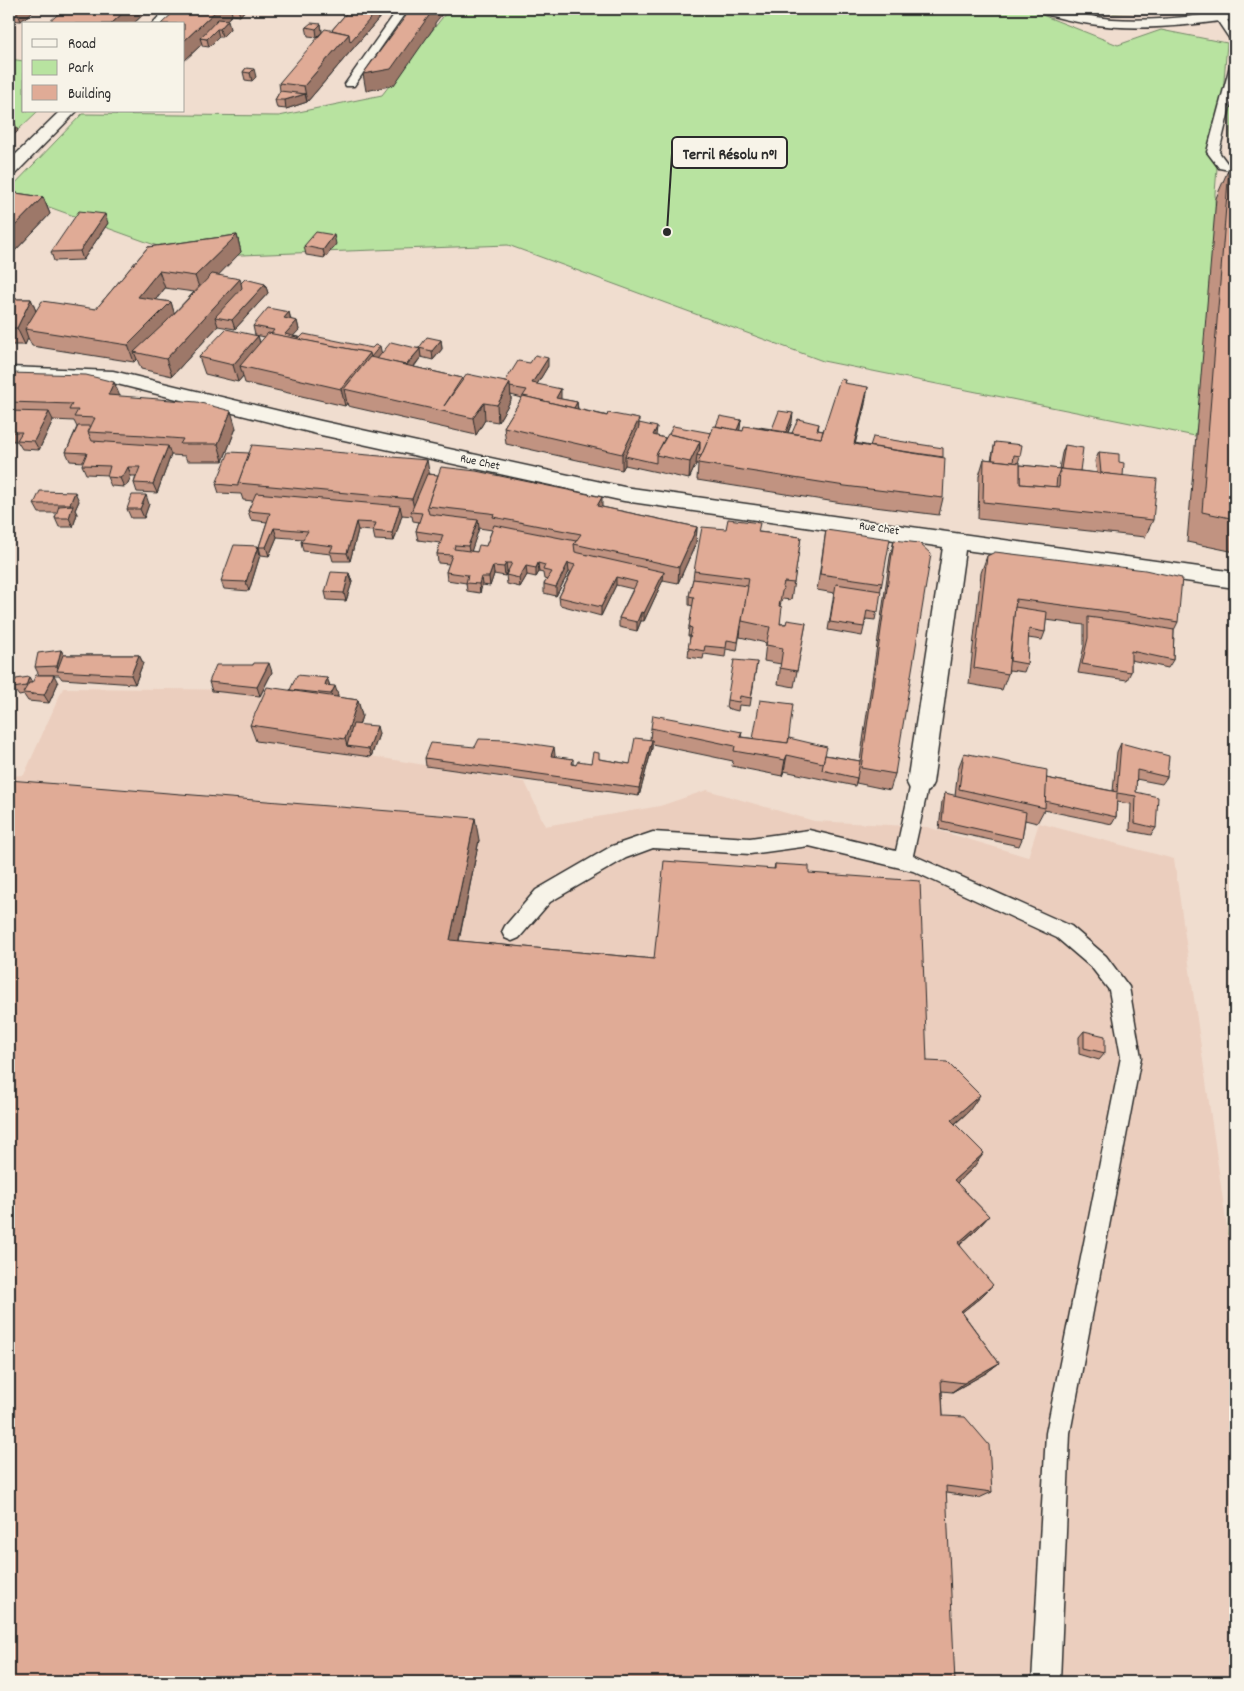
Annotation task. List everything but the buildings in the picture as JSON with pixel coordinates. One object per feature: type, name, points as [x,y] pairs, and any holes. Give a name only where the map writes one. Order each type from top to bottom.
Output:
[{"type":"street","points":[[161,22],[174,9]]},
{"type":"street","points":[[1044,9],[1062,16],[1095,22],[1175,22],[1235,15]]},
{"type":"street","points":[[9,170],[68,112]]},
{"type":"street","name":"Rue Chet","points":[[9,373],[113,377],[321,428],[624,494],[1235,580]]},
{"type":"street","points":[[920,783],[955,540]]},
{"type":"lane","points":[[350,84],[403,9]]},
{"type":"lane","points":[[1220,17],[1235,39]]},
{"type":"lane","points":[[1235,66],[1213,152],[1223,166],[1235,168]]},
{"type":"lane","points":[[903,860],[920,783]]},
{"type":"lane","points":[[512,932],[543,896],[619,852],[653,840],[750,846],[809,838],[917,864],[1064,932],[1099,962],[1119,987],[1131,1057],[1058,1433],[1046,1682]]},
{"type":"shaded area","points":[[63,688],[264,690],[258,737],[525,782],[545,826],[660,806],[707,790],[814,821],[927,827],[1028,857],[1039,823],[1174,859],[1228,1235],[1235,1239],[1235,1682],[9,1682],[9,776],[24,775]]},
{"type":"green space","points":[[449,9],[1027,9],[1118,45],[1161,30],[1227,43],[1215,193],[1217,320],[1195,436],[823,361],[508,245],[188,257],[24,198],[9,201],[9,190],[82,114],[279,116],[382,95]]},
{"type":"green space","points":[[1082,9],[1182,9],[1114,13]]},
{"type":"green space","points":[[1235,35],[1235,131],[1231,140],[1229,39]]},
{"type":"green space","points":[[9,59],[22,61],[22,112],[37,112],[18,130],[9,128]]},
{"type":"green space","points":[[1235,1049],[1235,1239],[1228,1235]]},
{"type":"place","name":"Terril Résolu n°1","points":[[667,232]]}]
